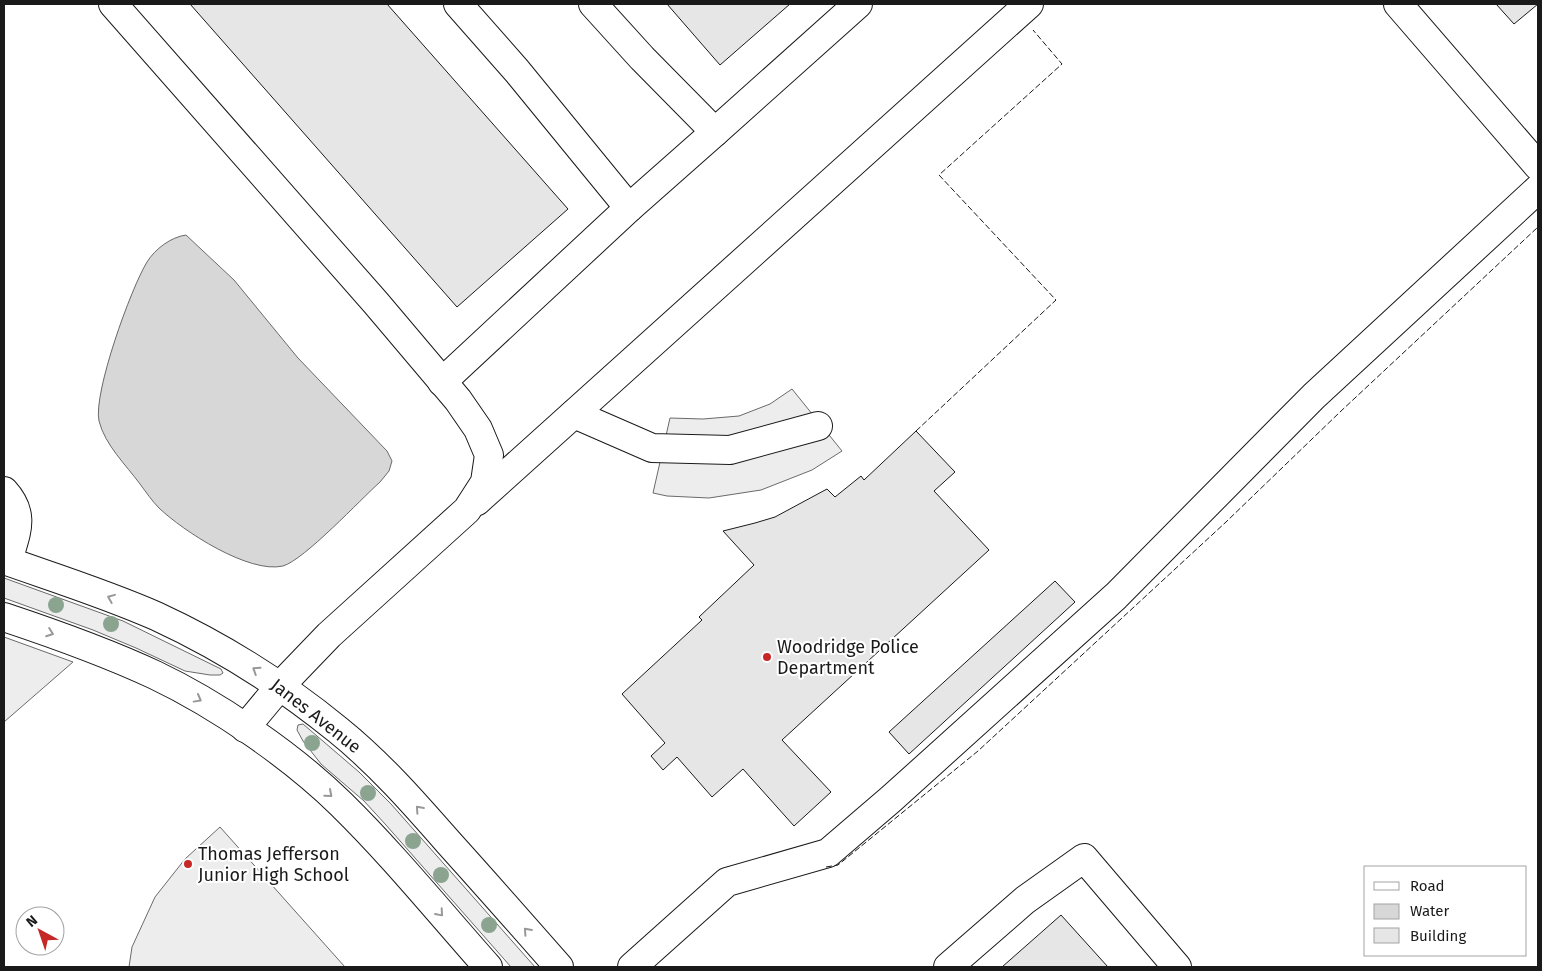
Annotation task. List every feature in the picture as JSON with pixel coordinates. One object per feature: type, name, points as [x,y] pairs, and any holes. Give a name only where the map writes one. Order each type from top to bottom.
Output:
[{"type":"street","points":[[113,4],[376,303],[442,382],[478,429],[489,455],[484,482],[467,510]]},
{"type":"street","points":[[458,4],[518,71],[629,208]]},
{"type":"street","points":[[593,4],[642,58],[715,132]]},
{"type":"street","points":[[442,382],[629,208],[858,4]]},
{"type":"street","points":[[245,728],[280,686],[329,634],[1029,4]]},
{"type":"street","points":[[1398,4],[1538,166]]},
{"type":"street","points":[[632,967],[727,882],[828,853],[884,805],[1116,596],[1314,396],[1538,188]]},
{"type":"street","points":[[574,414],[652,448],[730,450],[818,426]]},
{"type":"street","points":[[4,491],[13,501],[19,521],[6,560]]},
{"type":"street","name":"Janes Avenue","points":[[6,560],[88,589],[155,616],[193,634],[250,666],[280,686],[338,730],[380,767],[560,967]]},
{"type":"street","points":[[4,617],[106,654],[157,676],[245,728],[297,765],[341,804],[388,853],[488,967]]},
{"type":"street","points":[[948,967],[1025,900],[1084,858],[1177,967]]},
{"type":"shaded area","points":[[792,389],[842,451],[812,470],[761,490],[709,498],[667,496],[653,493],[670,418],[703,419],[739,416],[770,404]]},
{"type":"shaded area","points":[[4,578],[123,621],[221,669],[223,673],[220,675],[210,675],[185,671],[93,630],[4,598]]},
{"type":"shaded area","points":[[4,637],[73,662],[4,722]]},
{"type":"shaded area","points":[[303,724],[359,772],[391,804],[535,967],[511,967],[364,801],[321,764],[297,730],[298,725]]},
{"type":"shaded area","points":[[220,827],[345,967],[129,967],[132,947],[155,897],[185,859]]},
{"type":"water","points":[[186,235],[234,280],[298,358],[387,451],[392,461],[389,471],[380,482],[318,541],[304,553],[283,566],[269,567],[253,564],[235,557],[200,539],[170,517],[159,508],[116,454],[106,438],[99,421],[99,407],[107,365],[123,316],[140,275],[150,257],[159,248],[175,238]]},
{"type":"building","points":[[190,4],[387,4],[568,209],[457,307]]},
{"type":"building","points":[[667,4],[790,4],[720,65]]},
{"type":"building","points":[[1496,4],[1538,4],[1514,24]]},
{"type":"building","name":"Woodridge Police Department","points":[[916,431],[955,472],[934,491],[989,550],[782,740],[831,792],[794,826],[743,769],[712,797],[677,757],[663,770],[651,756],[665,743],[622,694],[702,620],[699,617],[754,565],[723,531],[775,517],[827,489],[835,497],[861,476],[864,480]]},
{"type":"building","points":[[1055,581],[1075,602],[909,754],[889,732]]},
{"type":"building","points":[[1061,915],[1108,967],[1002,967]]},
{"type":"fence","points":[[916,431],[1056,300],[939,175],[1062,64],[1033,30]]},
{"type":"fence","points":[[826,867],[838,865],[978,751],[1226,522],[1340,412],[1538,227]]},
{"type":"place","name":"Woodridge Police Department","points":[[767,657]]},
{"type":"place","name":"Thomas Jefferson Junior High School","points":[[188,864]]}]
